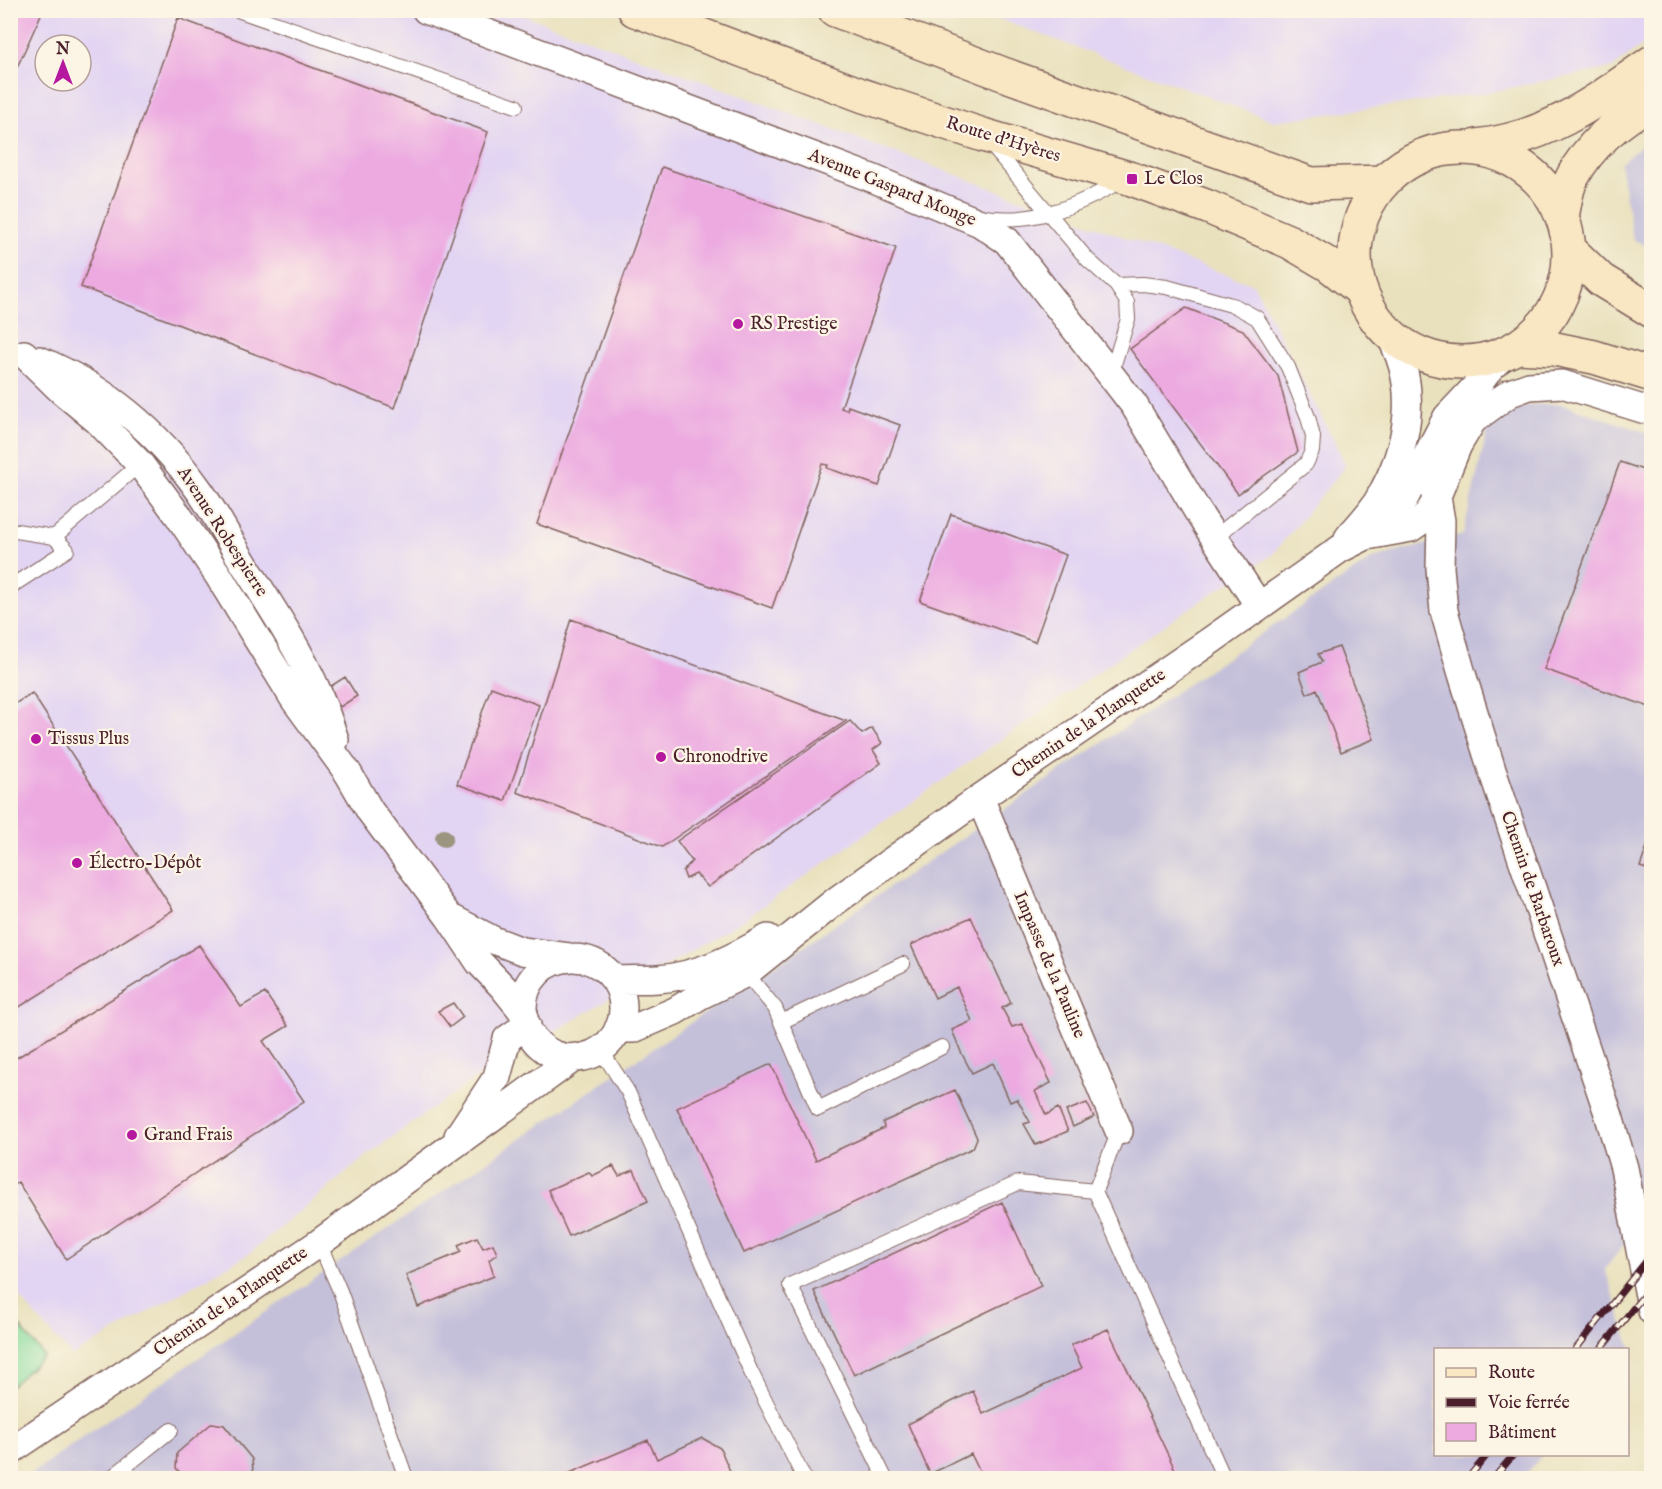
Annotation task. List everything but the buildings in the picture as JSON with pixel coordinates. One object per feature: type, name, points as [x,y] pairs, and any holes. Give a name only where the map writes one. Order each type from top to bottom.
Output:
[{"type":"main road","name":"Route d'Hyères","points":[[635,10],[864,96],[983,135],[1126,177],[1208,207],[1290,242],[1329,265],[1361,290]]},
{"type":"main road","points":[[835,10],[1003,74],[1311,184],[1384,182]]},
{"type":"main road","points":[[1463,148],[1489,151],[1513,160],[1534,175],[1551,194],[1562,217],[1569,250],[1567,279],[1557,306],[1540,328],[1514,349],[1489,358],[1467,362],[1445,361],[1424,355],[1404,345],[1387,331],[1371,312],[1361,290],[1355,262],[1357,233],[1367,205],[1384,182],[1401,167],[1420,156],[1442,150],[1517,140],[1551,127],[1602,98],[1652,62]]},
{"type":"main road","points":[[1562,217],[1572,176],[1591,151],[1611,130],[1637,110],[1652,102]]},
{"type":"main road","points":[[1569,250],[1601,280],[1652,311]]},
{"type":"main road","points":[[1514,349],[1555,349],[1652,375]]},
{"type":"street","name":"Avenue Gaspard Monge","points":[[426,10],[874,178],[981,223],[1007,241],[1134,405],[1214,538],[1259,606]]},
{"type":"street","name":"Chemin de la Planquette","points":[[1340,549],[1376,503],[1391,474],[1408,418],[1408,392],[1402,365],[1387,331]]},
{"type":"street","name":"Chemin de la Planquette","points":[[618,1029],[633,1029],[675,1011],[701,995],[746,973],[837,900],[980,798],[1340,549],[1385,523],[1400,507],[1447,417],[1491,367],[1514,349]]},
{"type":"street","name":"Avenue Robespierre","points":[[17,350],[98,421],[140,464],[184,524],[294,699],[348,773],[370,811],[450,916],[479,962],[503,987],[525,1019]]},
{"type":"street","name":"Avenue Robespierre","points":[[17,350],[68,372],[101,392],[158,440],[199,490],[293,643],[318,694],[348,773]]},
{"type":"street","points":[[1366,536],[1411,528],[1424,519],[1437,497],[1458,444],[1473,420],[1510,393],[1529,386],[1562,384],[1652,412]]},
{"type":"street","name":"Chemin de Barbaroux","points":[[1422,468],[1437,497],[1442,522],[1440,568],[1444,611],[1492,770],[1609,1116],[1624,1168],[1652,1311]]},
{"type":"street","name":"Impasse de la Pauline","points":[[980,798],[1119,1131]]},
{"type":"street","name":"Chemin de la Planquette","points":[[615,980],[658,979],[703,970],[738,956],[837,900]]},
{"type":"street","name":"Avenue Robespierre","points":[[450,916],[493,940],[522,951],[575,958]]},
{"type":"street","points":[[575,958],[590,961],[604,969],[615,980],[620,989],[623,1009],[618,1029],[611,1041],[601,1050],[575,1058],[551,1052],[541,1046],[525,1019],[525,996],[532,981],[543,968],[558,960],[575,958]]},
{"type":"street","name":"Chemin de la Planquette","points":[[450,1149],[497,1077],[507,1039],[525,1019]]},
{"type":"street","name":"Chemin de la Planquette","points":[[10,1451],[319,1243],[575,1058]]},
{"type":"lane","points":[[237,10],[516,106]]},
{"type":"lane","points":[[983,135],[1087,260],[1116,285],[1127,302],[1128,320],[1111,374]]},
{"type":"lane","points":[[950,210],[986,217],[1017,218],[1050,214],[1097,195],[1126,177]]},
{"type":"lane","points":[[1116,285],[1143,284],[1167,287],[1235,306],[1257,318],[1283,358],[1304,407],[1313,437],[1312,451],[1306,464],[1214,538]]},
{"type":"lane","points":[[54,537],[140,464]]},
{"type":"lane","points":[[10,530],[54,537],[67,550],[10,587]]},
{"type":"lane","points":[[781,1022],[903,964]]},
{"type":"lane","points":[[746,973],[775,1008],[818,1109],[942,1047]]},
{"type":"lane","points":[[601,1050],[628,1092],[751,1372],[804,1479]]},
{"type":"lane","points":[[1119,1131],[1095,1191],[1224,1479]]},
{"type":"lane","points":[[885,1479],[790,1285],[1018,1183],[1095,1191]]},
{"type":"lane","points":[[319,1243],[340,1291],[406,1479]]},
{"type":"lane","points":[[111,1479],[171,1430]]},
{"type":"shaded area","points":[[1651,10],[1651,39],[1612,68],[1478,94],[1274,121],[978,11]]},
{"type":"shaded area","points":[[10,11],[512,11],[1254,285],[1346,465],[1272,555],[1185,611],[740,922],[475,1078],[366,1156],[250,1253],[72,1356],[10,1287]]},
{"type":"shaded area","points":[[1651,138],[1651,249],[1633,239],[1620,163]]},
{"type":"shaded area","points":[[1562,404],[1651,434],[1651,1210],[1605,1269],[1631,1348],[1629,1351],[1629,1348],[1434,1348],[1434,1456],[1541,1456],[1523,1478],[25,1478],[1373,558],[1463,535],[1490,419],[1529,405]]},
{"type":"green space","points":[[11,1316],[44,1356],[10,1386]]},
{"type":"railway","points":[[1577,1348],[1652,1254]]},
{"type":"railway","points":[[1602,1348],[1652,1285]]},
{"type":"railway","points":[[1468,1478],[1486,1456]]},
{"type":"railway","points":[[1494,1478],[1512,1456]]},
{"type":"place","name":"Le Clos","points":[[1132,179]]},
{"type":"place","name":"RS Prestige","points":[[738,324]]},
{"type":"place","name":"Tissus Plus","points":[[36,739]]},
{"type":"place","name":"Chronodrive","points":[[661,757]]},
{"type":"place","name":"Électro-Dépôt","points":[[77,863]]},
{"type":"place","name":"Grand Frais","points":[[132,1135]]}]
